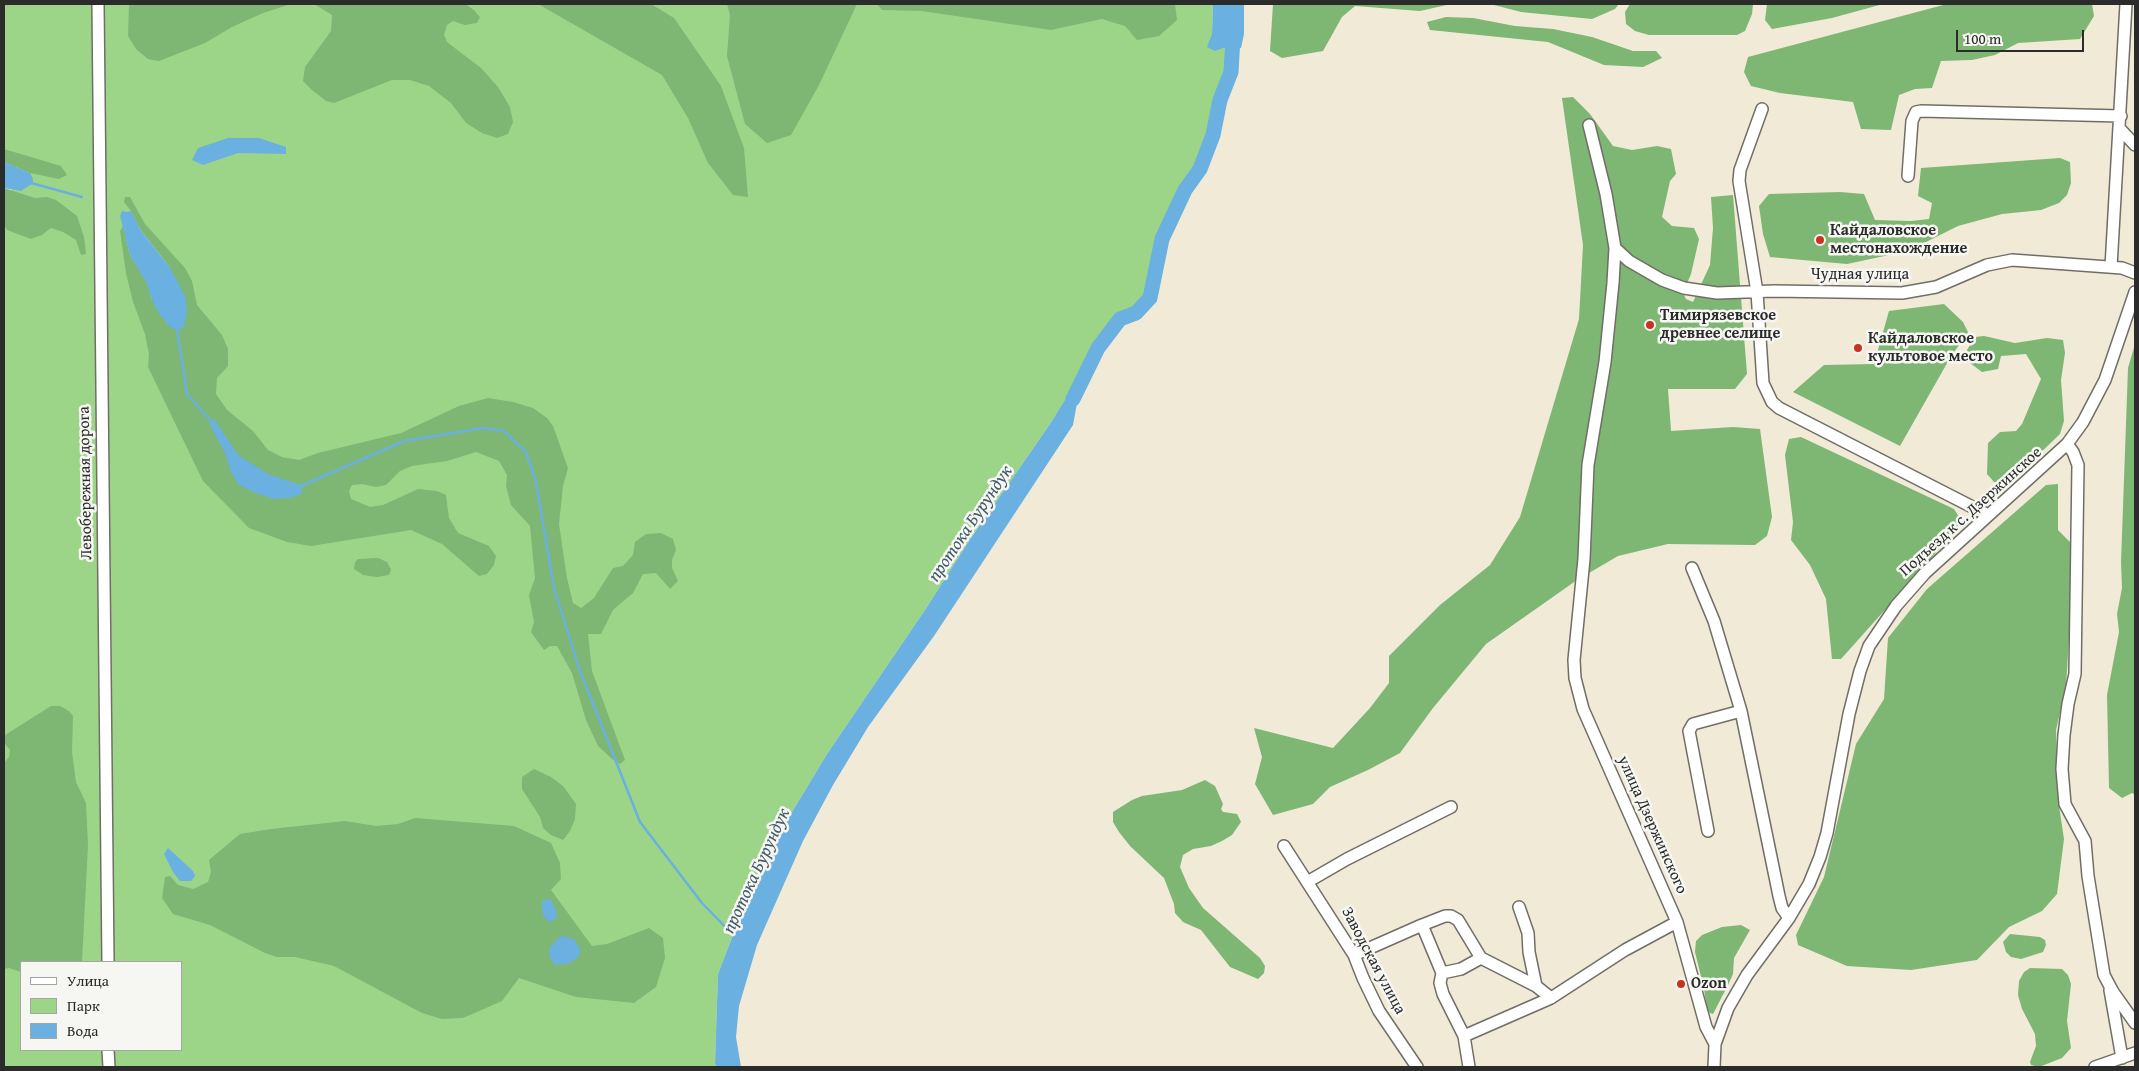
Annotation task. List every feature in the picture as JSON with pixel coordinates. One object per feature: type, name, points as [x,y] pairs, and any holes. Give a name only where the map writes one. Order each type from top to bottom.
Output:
[{"type":"street","name":"Левобережная дорога","points":[[98,4],[108,961]]},
{"type":"street","points":[[2111,267],[2126,4]]},
{"type":"street","points":[[1762,109],[1740,170],[1739,181],[1757,292],[1764,383],[1772,402],[1779,408],[1988,514]]},
{"type":"street","points":[[1908,176],[1912,121],[1916,112],[2121,116]]},
{"type":"street","name":"улица Дзержинского","points":[[1589,125],[1606,194],[1614,248],[1613,283],[1605,362],[1588,465],[1584,559],[1574,660],[1578,695],[1677,922],[1706,1027],[1715,1044],[1714,1067]]},
{"type":"street","points":[[2120,129],[2135,145]]},
{"type":"street","name":"Чудная улица","points":[[1614,248],[1645,272],[1684,288],[1717,293],[1902,294],[1950,283],[1987,265],[2003,261],[2111,267],[2122,268],[2135,273]]},
{"type":"street","name":"Подъезд к с. Дзержинское","points":[[1715,1044],[1728,1008],[1747,975],[1789,918],[1809,884],[1820,857],[1827,833],[1853,695],[1869,646],[1910,590],[1988,514],[2040,471],[2067,444],[2083,422],[2105,380],[2135,292]]},
{"type":"street","points":[[2067,444],[2073,452],[2078,465],[2078,474],[2074,674],[2068,704],[2062,769],[2065,804],[2085,841],[2088,876],[2104,975],[2135,1023]]},
{"type":"street","points":[[1692,568],[1714,621],[1741,711],[1779,896],[1782,908],[1789,918]]},
{"type":"street","points":[[1708,831],[1689,731],[1693,724],[1741,711]]},
{"type":"street","points":[[1309,881],[1347,859],[1451,806]]},
{"type":"street","name":"Заводская улица","points":[[1284,846],[1295,864],[1309,881],[1354,955],[1379,1011],[1417,1067]]},
{"type":"street","points":[[1519,907],[1528,933],[1529,952],[1536,986]]},
{"type":"street","points":[[1354,955],[1422,925],[1445,916],[1451,916],[1458,920],[1481,958],[1536,986],[1551,998]]},
{"type":"street","points":[[1464,1036],[1551,998],[1625,950],[1677,922]]},
{"type":"street","points":[[1422,925],[1442,973],[1440,983],[1443,994],[1464,1036],[1469,1067]]},
{"type":"street","points":[[1442,973],[1461,969],[1481,958]]},
{"type":"street","points":[[2109,984],[2122,1058]]},
{"type":"street","points":[[108,1051],[108,1067]]},
{"type":"street","points":[[2096,1067],[2135,1053]]},
{"type":"green space","points":[[4,4],[1213,4],[1212,34],[1223,48],[1232,50],[1231,72],[1220,100],[1213,135],[1200,169],[1185,190],[1162,239],[1150,298],[1136,313],[1120,319],[1098,348],[1081,381],[1066,398],[969,541],[925,610],[827,754],[786,822],[747,899],[718,974],[716,1067],[4,1067],[4,188],[11,190],[29,173],[4,162]],"holes":[[[122,219],[136,223],[169,266],[185,296],[187,311],[184,327],[178,331],[170,327],[160,315],[152,300],[148,284],[130,255]]]},
{"type":"green space","points":[[129,4],[291,4],[263,13],[232,27],[205,43],[159,61],[148,59],[136,49],[128,36]]},
{"type":"green space","points":[[314,4],[465,4],[474,10],[480,17],[477,23],[465,25],[453,21],[447,25],[444,35],[447,42],[481,68],[498,87],[510,107],[513,122],[508,134],[497,138],[482,133],[466,123],[451,103],[429,86],[410,80],[392,80],[334,103],[326,101],[303,81],[305,67],[331,31],[332,15]]},
{"type":"green space","points":[[538,4],[651,4],[674,18],[721,86],[744,148],[748,197],[733,195],[708,163],[688,118],[662,75]]},
{"type":"green space","points":[[727,4],[857,4],[819,85],[791,135],[767,143],[745,124],[727,56],[730,15]]},
{"type":"green space","points":[[877,4],[1175,4],[1177,20],[1159,36],[1137,40],[1125,26],[1102,19],[1051,30],[922,11],[882,10]]},
{"type":"green space","points":[[1273,4],[1451,4],[1420,11],[1355,6],[1342,17],[1323,51],[1282,58],[1270,51]]},
{"type":"green space","points":[[1490,4],[1619,4],[1615,9],[1592,19],[1521,12]]},
{"type":"green space","points":[[1630,4],[1753,4],[1752,14],[1745,31],[1737,35],[1649,35],[1635,31],[1626,24],[1625,12]]},
{"type":"green space","points":[[1767,4],[1883,4],[1832,18],[1772,29],[1765,20]]},
{"type":"green space","points":[[1947,4],[2092,4],[2094,16],[2080,39],[2018,43],[1995,55],[1972,60],[1941,61],[1932,88],[1915,89],[1899,95],[1891,130],[1861,129],[1853,102],[1780,93],[1751,86],[1744,72],[1748,57]]},
{"type":"green space","points":[[1446,17],[1473,18],[1515,26],[1553,29],[1592,37],[1633,51],[1656,51],[1662,58],[1643,67],[1604,65],[1548,42],[1430,30],[1427,22]]},
{"type":"green space","points":[[1573,97],[1590,114],[1613,146],[1632,150],[1657,146],[1671,149],[1676,174],[1670,181],[1662,217],[1672,226],[1694,228],[1699,239],[1691,274],[1683,293],[1686,299],[1693,302],[1710,265],[1713,228],[1711,197],[1733,195],[1747,374],[1735,389],[1668,389],[1671,431],[1733,427],[1760,429],[1772,517],[1767,536],[1755,545],[1668,544],[1618,556],[1577,580],[1486,644],[1433,708],[1400,753],[1330,787],[1313,804],[1273,815],[1255,784],[1262,757],[1254,728],[1333,748],[1370,708],[1389,683],[1389,656],[1440,605],[1490,565],[1520,517],[1579,319],[1583,245],[1562,98]]},
{"type":"green space","points":[[4,149],[61,166],[67,175],[59,179],[30,173],[4,162]]},
{"type":"green space","points":[[2060,158],[2070,162],[2071,183],[2067,195],[2059,203],[2041,210],[2002,214],[1958,226],[1908,251],[1847,264],[1770,257],[1763,234],[1759,206],[1769,194],[1840,192],[1864,194],[1875,220],[1911,221],[1929,219],[1932,203],[1918,196],[1921,168]]},
{"type":"green space","points":[[4,188],[35,198],[47,197],[56,200],[77,216],[84,237],[86,254],[81,255],[76,240],[63,232],[51,228],[42,235],[31,239],[7,230],[4,225]]},
{"type":"green space","points":[[125,197],[130,197],[145,224],[185,268],[192,281],[197,305],[222,335],[228,349],[228,366],[217,378],[216,394],[227,410],[253,431],[268,450],[282,457],[299,460],[318,453],[401,433],[459,406],[488,398],[513,402],[533,408],[547,418],[553,426],[568,468],[563,486],[559,524],[567,578],[573,603],[581,608],[594,598],[613,568],[623,566],[633,555],[635,542],[646,534],[661,533],[673,539],[676,550],[672,560],[672,568],[678,581],[670,589],[656,573],[643,574],[633,593],[613,610],[601,634],[588,634],[592,671],[625,760],[620,764],[598,746],[586,720],[572,673],[557,646],[550,646],[544,650],[531,632],[534,622],[529,595],[535,578],[530,526],[511,505],[506,486],[507,475],[499,461],[476,452],[447,461],[412,466],[400,471],[386,485],[376,487],[362,484],[352,485],[349,491],[351,499],[370,507],[383,505],[418,489],[437,491],[446,495],[449,518],[458,533],[489,546],[496,556],[494,565],[487,574],[479,576],[442,544],[411,530],[311,546],[287,542],[249,528],[203,481],[148,367],[149,354],[145,334],[133,302],[126,273],[120,231],[123,226],[130,255],[148,284],[152,300],[169,266],[141,231],[124,202]]},
{"type":"green space","points":[[1944,304],[1963,322],[1968,332],[1950,358],[1900,446],[1793,392],[1824,365],[1874,364],[1889,311]]},
{"type":"green space","points":[[1984,336],[2015,343],[2047,338],[2063,340],[2065,353],[2061,380],[2064,421],[2060,434],[2011,481],[2001,483],[1994,482],[1987,474],[1988,443],[2000,432],[2016,431],[2022,424],[2041,379],[2026,354],[2001,356],[1998,369],[1982,372],[1970,363],[1967,350],[1975,337]]},
{"type":"green space","points":[[2135,344],[2135,795],[2132,793],[2122,798],[2109,788],[2107,695],[2119,632],[2117,614],[2122,588],[2121,562],[2128,368]]},
{"type":"green space","points":[[1801,437],[1954,509],[1959,517],[1959,527],[1841,659],[1832,659],[1826,599],[1810,565],[1791,540],[1793,522],[1785,455],[1789,439]]},
{"type":"green space","points":[[2058,484],[2058,530],[2072,544],[2072,588],[2066,686],[2056,730],[2058,799],[2064,839],[2057,894],[2042,911],[2009,927],[1977,960],[1911,970],[1847,966],[1798,945],[1796,935],[1824,877],[1856,744],[1884,699],[1888,638],[1927,589],[2046,485]]},
{"type":"green space","points":[[378,558],[387,562],[391,569],[389,575],[377,577],[363,575],[354,569],[355,562],[358,559]]},
{"type":"green space","points":[[51,706],[60,706],[69,711],[73,716],[72,752],[76,782],[86,803],[88,845],[82,961],[20,961],[20,972],[9,968],[4,969],[4,763],[9,757],[10,750],[5,744],[5,735]]},
{"type":"green space","points":[[534,769],[551,777],[563,786],[576,804],[575,819],[570,831],[563,840],[551,835],[543,828],[540,817],[522,789],[522,777]]},
{"type":"green space","points":[[1205,780],[1215,786],[1223,804],[1221,809],[1223,812],[1237,814],[1241,822],[1232,835],[1222,841],[1211,846],[1193,849],[1183,855],[1180,867],[1189,888],[1203,908],[1260,958],[1265,966],[1264,973],[1258,979],[1230,967],[1201,930],[1183,922],[1175,913],[1174,904],[1164,878],[1130,846],[1113,822],[1113,812],[1132,800],[1142,796],[1182,790]]},
{"type":"green space","points":[[415,818],[514,826],[551,843],[560,863],[561,879],[551,890],[592,946],[607,944],[649,928],[663,938],[665,958],[656,987],[634,1003],[576,997],[519,978],[502,1001],[463,1018],[442,1019],[422,1013],[334,966],[295,957],[277,957],[265,953],[210,925],[173,914],[162,898],[165,877],[170,876],[178,885],[193,889],[208,882],[211,872],[209,860],[240,834],[345,821],[376,826],[398,824]]},
{"type":"green space","points":[[1741,925],[1750,930],[1734,958],[1733,974],[1728,985],[1713,1014],[1710,1013],[1707,1010],[1695,952],[1696,941],[1702,935],[1722,927]]},
{"type":"green space","points":[[2010,934],[2040,937],[2045,940],[2046,945],[2043,952],[2021,959],[2011,957],[2006,952],[2003,942]]},
{"type":"green space","points":[[2030,968],[2062,969],[2068,975],[2071,984],[2067,1021],[2071,1048],[2062,1058],[2039,1067],[2031,1065],[2030,1062],[2036,1046],[2035,1034],[2022,1009],[2018,995],[2019,981],[2024,972]]},
{"type":"water","points":[[1213,4],[1244,4],[1244,34],[1241,48],[1232,50],[1223,48],[1215,51],[1207,47],[1212,34]]},
{"type":"water","points":[[228,138],[259,138],[286,147],[286,154],[238,153],[203,165],[192,160],[198,148]]},
{"type":"water","points":[[4,162],[30,173],[33,183],[21,191],[4,188]]},
{"type":"water","points":[[122,211],[131,211],[141,231],[169,266],[185,296],[187,311],[184,327],[178,331],[170,327],[160,315],[152,300],[147,284],[130,255],[120,216]]},
{"type":"water","points":[[1081,381],[1073,425],[934,636],[868,727],[833,785],[803,841],[757,945],[739,1006],[736,1037],[741,1067],[716,1067],[718,974],[747,899],[786,822],[827,754],[925,610],[969,541],[1066,398]]},
{"type":"water","points":[[214,419],[238,455],[268,474],[303,486],[300,495],[275,499],[258,494],[239,485],[231,472],[225,453],[210,425],[210,420]]},
{"type":"water","points":[[168,848],[193,871],[195,876],[191,881],[180,881],[173,872],[164,854]]},
{"type":"water","points":[[547,899],[552,901],[557,914],[555,920],[550,922],[543,916],[542,901]]},
{"type":"water","points":[[565,936],[575,940],[581,951],[578,957],[570,963],[555,965],[550,958],[549,949],[559,937]]},
{"type":"waterway","name":"протока Бурундук","points":[[1073,399],[1098,348],[1120,319],[1136,313],[1150,298],[1162,239],[1185,190],[1200,169],[1213,135],[1220,100],[1231,72],[1233,38],[1229,4]]},
{"type":"waterway","points":[[31,183],[82,197]]},
{"type":"waterway","points":[[177,329],[187,394],[211,421]]},
{"type":"waterway","points":[[301,486],[404,441],[484,428],[504,431],[526,452],[536,482],[554,588],[580,671],[640,822],[702,903],[735,937]]},
{"type":"place","name":"Кайдаловское местонахождение","points":[[1820,240]]},
{"type":"place","name":"Тимирязевское древнее селище","points":[[1650,325]]},
{"type":"place","name":"Кайдаловское культовое место","points":[[1858,348]]},
{"type":"place","name":"Ozon","points":[[1681,984]]}]
